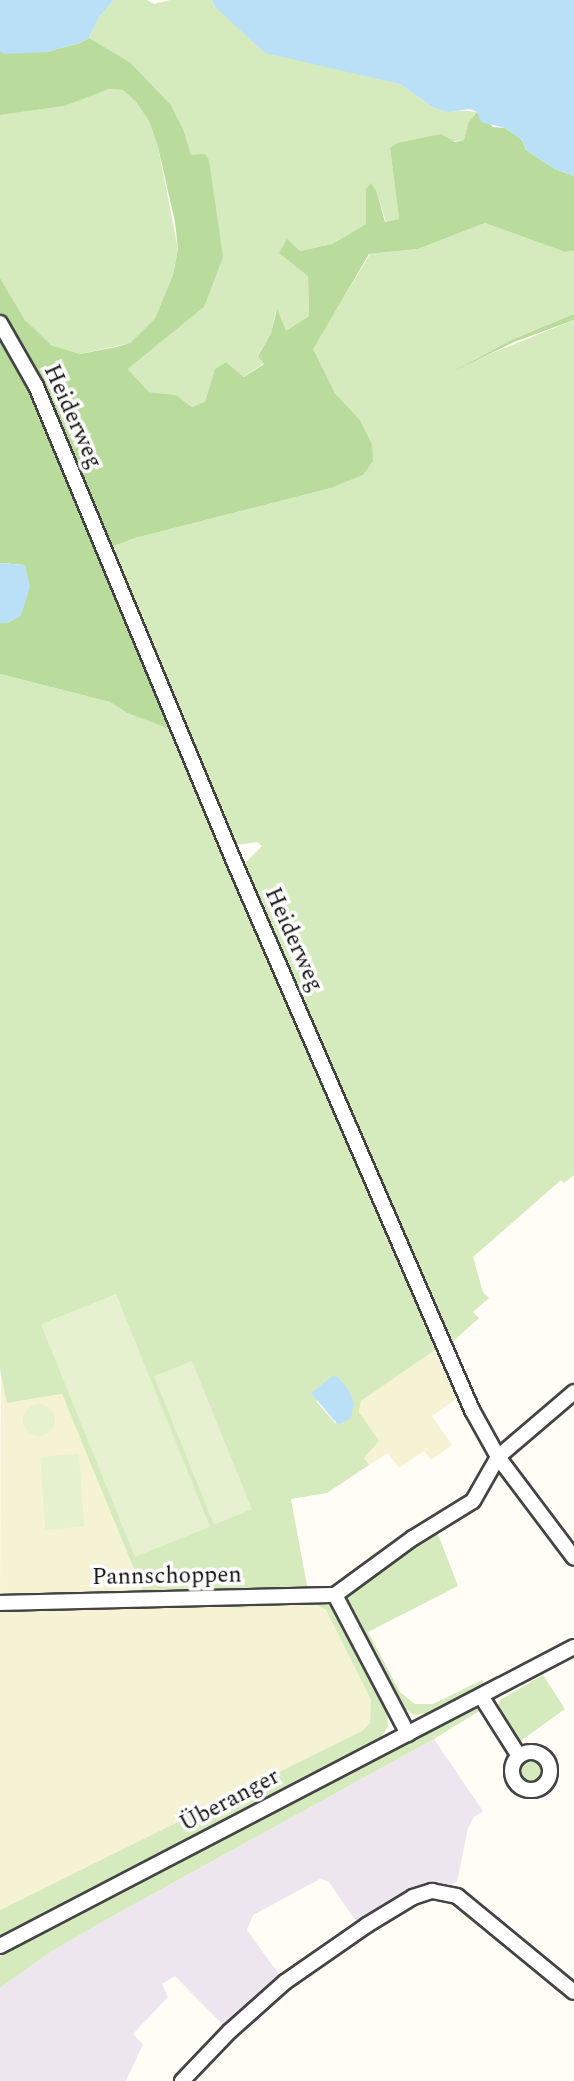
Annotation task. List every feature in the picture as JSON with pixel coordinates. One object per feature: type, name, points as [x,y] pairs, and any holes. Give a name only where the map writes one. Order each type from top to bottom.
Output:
[{"type":"street","name":"Heiderweg","points":[[0,323],[36,386],[238,872],[472,1410],[498,1457],[574,1558]]},
{"type":"street","points":[[408,1734],[335,1595],[413,1538],[473,1501],[498,1457],[574,1392]]},
{"type":"street","name":"Pannschoppen","points":[[0,1603],[335,1595]]},
{"type":"street","name":"Überanger","points":[[0,1946],[574,1647]]},
{"type":"street","points":[[481,1696],[519,1756]]},
{"type":"street","points":[[182,2081],[230,2031],[285,1982],[366,1925],[413,1897],[432,1891],[457,1896],[574,1992]]},
{"type":"shaded area","points":[[441,1346],[463,1394],[432,1416],[452,1445],[431,1460],[424,1451],[399,1468],[388,1453],[369,1465],[364,1459],[359,1412],[361,1401]]},
{"type":"shaded area","points":[[1,1370],[7,1403],[62,1394],[145,1596],[0,1600]]},
{"type":"shaded area","points":[[185,1603],[241,1608],[315,1603],[326,1610],[371,1700],[373,1712],[370,1723],[362,1731],[177,1825],[0,1910],[0,1609]]},
{"type":"shaded area","points":[[434,1739],[483,1811],[474,1817],[468,1828],[457,1882],[422,1891],[360,1927],[328,1881],[320,1879],[253,1915],[247,1930],[283,1980],[227,2029],[175,1976],[162,1984],[168,1997],[133,2034],[143,2044],[126,2081],[0,2081],[0,1988],[49,1953],[102,1922]]},
{"type":"green space","points":[[114,0],[147,0],[154,4],[170,0],[212,0],[215,7],[369,76],[400,84],[434,108],[477,112],[468,123],[464,140],[390,148],[399,219],[386,222],[377,193],[366,189],[366,224],[332,244],[300,251],[287,240],[308,275],[309,316],[286,332],[276,310],[271,333],[258,355],[264,363],[244,377],[226,362],[215,369],[205,403],[192,407],[176,395],[149,392],[128,369],[204,307],[213,205],[209,160],[191,156],[184,131],[171,105],[130,62],[89,38],[99,17]]},
{"type":"green space","points":[[89,38],[130,62],[171,105],[184,131],[191,155],[205,154],[209,160],[223,257],[204,307],[128,369],[149,392],[176,395],[192,407],[205,402],[215,369],[226,362],[244,377],[264,364],[258,356],[271,333],[277,309],[286,331],[309,316],[308,276],[279,253],[287,239],[300,251],[332,244],[366,224],[366,189],[371,183],[377,193],[385,222],[399,219],[390,148],[398,143],[441,134],[455,142],[464,140],[468,123],[477,112],[493,127],[505,128],[522,140],[526,150],[555,169],[574,176],[574,251],[565,252],[485,223],[418,249],[369,254],[313,349],[335,393],[360,420],[372,445],[373,461],[363,475],[331,488],[135,538],[106,549],[0,317],[0,278],[25,320],[51,345],[80,354],[116,347],[130,343],[155,318],[173,275],[178,249],[175,222],[158,147],[149,121],[136,102],[123,90],[109,89],[65,106],[0,115],[0,51],[46,52]]},
{"type":"green space","points":[[109,89],[123,90],[136,102],[149,121],[158,147],[178,249],[173,275],[155,318],[130,343],[80,354],[51,345],[40,336],[25,320],[0,278],[0,115],[65,106]]},
{"type":"green space","points":[[485,223],[565,252],[574,251],[574,314],[509,341],[470,362],[574,320],[574,1175],[564,1183],[561,1180],[473,1257],[483,1292],[489,1298],[473,1312],[479,1318],[449,1345],[242,877],[245,863],[262,846],[257,842],[236,845],[225,836],[106,549],[135,538],[331,488],[363,475],[360,420],[335,393],[312,349],[370,254],[418,249]]},
{"type":"green space","points":[[574,314],[574,320],[514,342],[452,372],[509,341]]},
{"type":"green space","points":[[0,330],[32,387],[175,731],[127,713],[110,702],[0,674],[0,623],[8,623],[25,565],[0,563]]},
{"type":"green space","points":[[0,674],[110,702],[127,713],[175,731],[441,1346],[361,1401],[359,1412],[379,1441],[364,1458],[369,1465],[327,1493],[291,1499],[308,1591],[145,1596],[62,1394],[7,1403],[0,1370]],"holes":[[[338,1377],[354,1402],[336,1424],[316,1401]]]},
{"type":"green space","points":[[116,1294],[210,1527],[135,1557],[41,1324]]},
{"type":"green space","points":[[192,1361],[252,1509],[214,1525],[154,1376]]},
{"type":"green space","points":[[39,1404],[50,1409],[55,1420],[50,1431],[39,1436],[28,1431],[23,1420],[28,1409]]},
{"type":"green space","points":[[79,1454],[84,1527],[45,1530],[40,1457]]},
{"type":"green space","points":[[436,1529],[458,1586],[368,1632],[400,1692],[415,1704],[433,1704],[482,1680],[485,1685],[431,1713],[414,1715],[397,1704],[348,1612],[348,1595],[354,1585]]},
{"type":"green space","points":[[327,1601],[335,1607],[387,1703],[388,1726],[382,1736],[373,1745],[0,1937],[0,1910],[362,1731],[370,1723],[371,1700],[326,1610],[314,1603],[241,1608],[185,1603]]},
{"type":"green space","points":[[543,1675],[565,1709],[515,1745],[497,1708],[500,1700]]},
{"type":"green space","points":[[477,1703],[481,1710],[434,1739],[102,1922],[49,1953],[0,1988],[0,1956]]},
{"type":"green space","points":[[532,1757],[542,1761],[546,1771],[542,1781],[532,1785],[522,1781],[518,1771],[522,1761]]},
{"type":"water","points":[[0,0],[114,0],[99,17],[89,38],[80,43],[46,52],[4,54],[0,51]]},
{"type":"water","points":[[212,0],[574,0],[574,176],[555,169],[526,150],[522,140],[505,128],[481,122],[477,112],[470,109],[448,112],[434,108],[400,84],[265,53],[215,7]]},
{"type":"water","points":[[0,563],[25,565],[30,587],[21,616],[8,623],[0,623]]},
{"type":"water","points":[[333,1376],[338,1377],[348,1389],[354,1402],[351,1418],[338,1425],[311,1393]]}]
